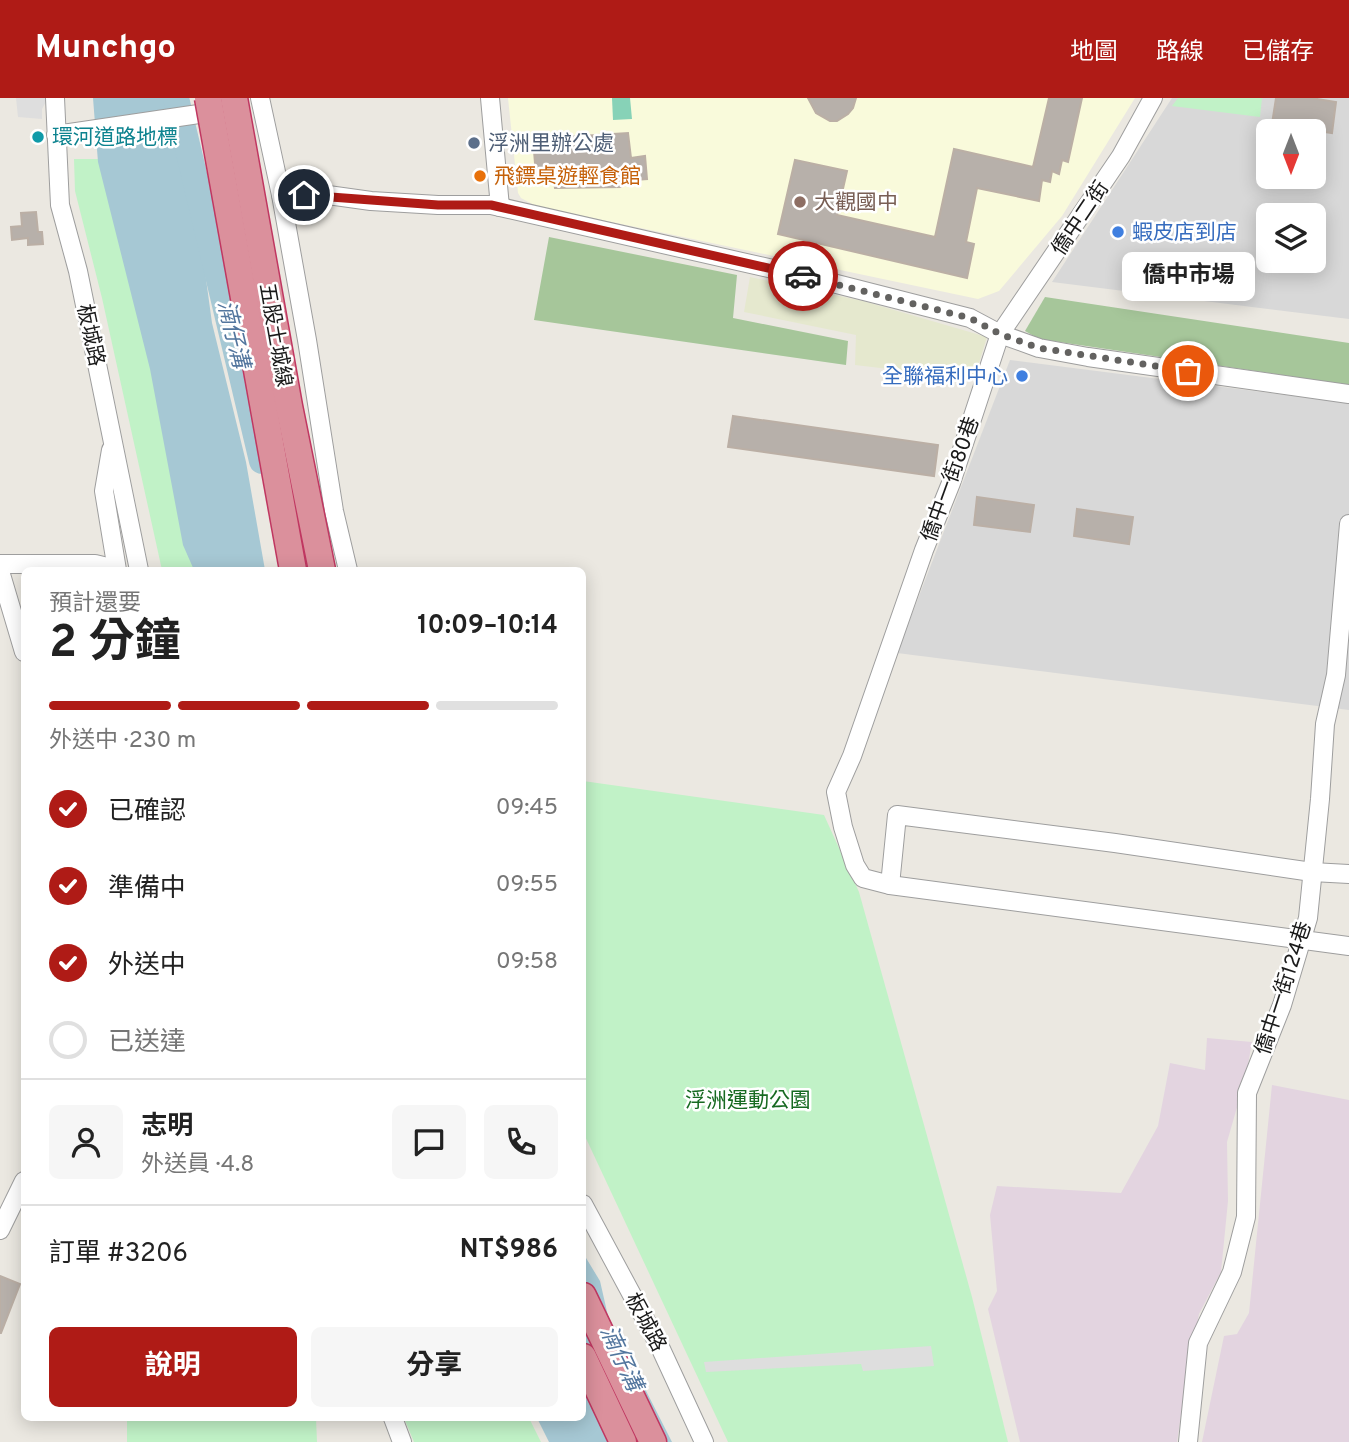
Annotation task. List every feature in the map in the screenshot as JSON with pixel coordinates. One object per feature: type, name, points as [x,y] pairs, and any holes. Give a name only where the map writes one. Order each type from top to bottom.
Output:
[{"type":"highway","name":"五股土城線","points":[[208,98],[292,567]]},
{"type":"highway","name":"五股土城線","points":[[234,98],[294,432],[321,567]]},
{"type":"highway","points":[[586,1302],[653,1442]]},
{"type":"highway","points":[[586,1363],[623,1442]]},
{"type":"street","name":"板城路","points":[[55,98],[60,205],[78,271],[138,567]]},
{"type":"street","points":[[491,98],[500,207]]},
{"type":"street","name":"僑中二街","points":[[1000,334],[1121,156],[1153,98]]},
{"type":"street","points":[[56,135],[260,102],[281,195],[334,511],[347,567]]},
{"type":"street","points":[[281,195],[328,195],[438,205],[491,205],[809,277],[957,314],[1039,348],[1349,394]]},
{"type":"street","name":"僑中一街80巷","points":[[1000,334],[951,483],[924,550],[852,756],[836,792],[842,827],[855,865],[863,878],[890,885],[1349,946]]},
{"type":"street","points":[[113,437],[104,491],[117,567]]},
{"type":"street","name":"僑中一街124巷","points":[[1188,1442],[1198,1343],[1232,1272],[1246,1217],[1247,1093],[1282,1005],[1303,940],[1325,724],[1336,675],[1349,524]]},
{"type":"street","points":[[0,564],[95,564],[106,567]]},
{"type":"street","points":[[0,570],[21,642]]},
{"type":"street","points":[[890,885],[897,814],[1312,872],[1349,874]]},
{"type":"street","points":[[0,1230],[21,1187]]},
{"type":"street","name":"板城路","points":[[586,1210],[660,1347],[704,1442]]},
{"type":"street","points":[[394,1421],[402,1442]]},
{"type":"shaded area","points":[[16,98],[48,98],[42,109],[42,119],[18,117]]},
{"type":"shaded area","name":"大觀國中","points":[[508,98],[1135,98],[1062,216],[999,291],[978,299],[536,206],[521,198],[518,193]]},
{"type":"shaded area","points":[[1172,98],[1349,98],[1349,319],[1052,282]]},
{"type":"shaded area","points":[[750,277],[863,301],[987,337],[974,379],[855,365],[856,335],[744,312]]},
{"type":"shaded area","points":[[1010,360],[1349,403],[1349,710],[897,653]]},
{"type":"shaded area","points":[[1207,1038],[1252,1042],[1246,1076],[1227,1142],[1228,1201],[1221,1272],[1199,1314],[1177,1442],[1020,1442],[988,1309],[997,1291],[990,1215],[997,1186],[1121,1193],[1158,1126],[1170,1063],[1205,1070]]},
{"type":"shaded area","points":[[1272,1085],[1349,1100],[1349,1442],[1202,1442],[1224,1336],[1237,1334],[1249,1313]]},
{"type":"shaded area","points":[[931,1346],[934,1366],[863,1371],[861,1364],[706,1372],[704,1362]]},
{"type":"green space","points":[[612,98],[630,98],[632,119],[613,120]]},
{"type":"green space","points":[[1178,98],[1262,98],[1260,117],[1172,106]]},
{"type":"green space","points":[[74,159],[102,159],[209,567],[161,567],[102,298],[75,191]]},
{"type":"green space","points":[[549,237],[737,275],[733,318],[848,341],[846,365],[534,320]]},
{"type":"green space","points":[[1045,297],[1349,343],[1349,385],[1039,339],[1025,331]]},
{"type":"green space","name":"浮洲運動公園","points":[[586,781],[824,815],[859,892],[972,1297],[1008,1442],[728,1442],[586,1138]]},
{"type":"green space","points":[[127,1421],[316,1421],[317,1442],[127,1442]]},
{"type":"green space","points":[[405,1421],[530,1421],[541,1442],[414,1442]]},
{"type":"water","points":[[93,98],[176,98],[188,147],[212,323],[246,462],[264,567],[193,567],[183,545],[150,369],[98,162]]},
{"type":"water","points":[[586,1258],[600,1281],[608,1316],[672,1442],[549,1442],[538,1421],[586,1421]]},
{"type":"building","points":[[808,98],[856,98],[848,114],[837,121],[830,121],[816,113]]},
{"type":"building","points":[[1049,98],[1082,98],[1068,162],[1062,160],[1059,174],[1052,171],[1050,182],[1042,180],[1039,201],[977,188],[966,242],[974,244],[967,278],[778,234],[795,160],[847,171],[837,215],[935,237],[954,149],[1033,167]]},
{"type":"building","points":[[1276,98],[1311,98],[1336,102],[1332,133],[1326,132],[1326,119],[1273,119]]},
{"type":"building","points":[[628,133],[631,158],[645,156],[647,179],[620,181],[621,187],[555,188],[553,175],[536,175],[533,139]]},
{"type":"building","points":[[36,212],[38,232],[42,232],[43,244],[28,245],[28,238],[12,240],[11,227],[22,226],[21,213]]},
{"type":"building","points":[[733,416],[938,445],[934,476],[728,447]]},
{"type":"building","points":[[977,497],[1034,505],[1030,532],[974,525]]},
{"type":"building","points":[[1077,509],[1133,517],[1129,544],[1074,536]]},
{"type":"building","points":[[0,1276],[20,1284],[1,1333],[0,1333]]},
{"type":"waterway","name":"湳仔溝","points":[[176,98],[262,461]]},
{"type":"way so far","points":[[803,276],[970,318],[1000,334],[1039,348],[1188,371]]},
{"type":"place","name":"環河道路地標","points":[[38,137]]},
{"type":"place","name":"浮洲里辦公處","points":[[474,143]]},
{"type":"place","name":"飛鏢桌遊輕食館","points":[[480,176]]},
{"type":"place","name":"大觀國中","points":[[800,202]]},
{"type":"place","name":"蝦皮店到店","points":[[1118,232]]},
{"type":"place","name":"僑中市場","points":[[1188,371]]},
{"type":"place","name":"全聯福利中心","points":[[1022,376]]},
{"type":"route","points":[[304,195],[438,205],[491,205],[803,276]]}]
